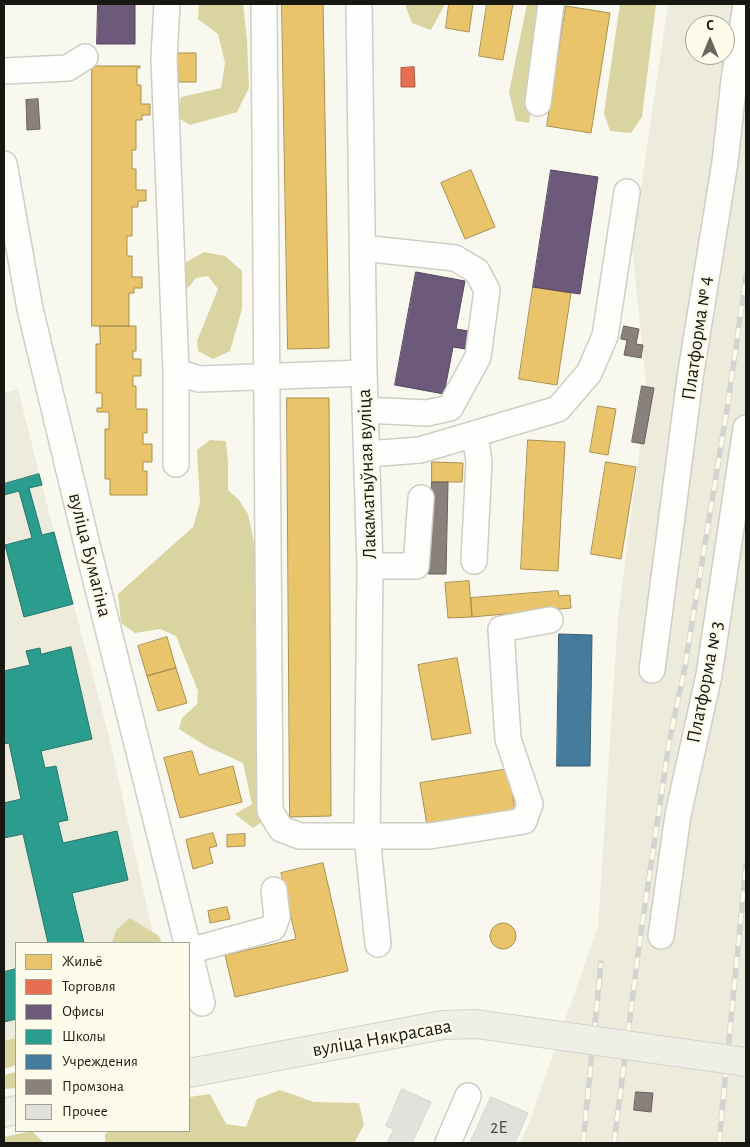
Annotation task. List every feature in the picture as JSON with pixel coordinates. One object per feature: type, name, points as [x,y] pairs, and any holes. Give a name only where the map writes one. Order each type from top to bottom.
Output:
[{"type":"main road","name":"вуліца Някрасава","points":[[190,1073],[443,1025],[476,1024],[746,1062]]},
{"type":"street","points":[[167,4],[164,58],[176,372],[176,464]]},
{"type":"street","points":[[264,4],[270,811],[281,829],[300,836],[430,836],[524,821],[530,804],[508,739],[501,629],[550,620]]},
{"type":"street","name":"Лакаматыўная вуліца","points":[[359,4],[364,373],[370,566],[366,836],[378,944]]},
{"type":"street","points":[[538,103],[551,4]]},
{"type":"street","name":"Платформа № 4","points":[[652,670],[690,378],[725,162],[734,80],[746,5]]},
{"type":"street","points":[[4,71],[68,68],[85,57]]},
{"type":"street","name":"вуліца Бумагіна","points":[[4,164],[30,309],[187,942]]},
{"type":"street","points":[[366,454],[420,450],[558,409],[588,373],[605,336],[627,192]]},
{"type":"street","points":[[362,248],[455,258],[477,271],[487,290],[478,357],[450,408],[427,413],[365,410]]},
{"type":"street","points":[[176,372],[199,379],[364,373]]},
{"type":"street","name":"Платформа № 3","points":[[661,936],[678,816],[709,674],[746,428]]},
{"type":"street","points":[[474,561],[479,462],[475,434]]},
{"type":"street","points":[[370,566],[416,566],[421,498]]},
{"type":"street","points":[[190,951],[273,928],[277,917],[274,890]]},
{"type":"street","points":[[190,955],[202,1003]]},
{"type":"street","points":[[448,1143],[468,1096]]},
{"type":"shaded area","points":[[199,4],[243,4],[249,88],[237,112],[190,125],[177,117],[181,97],[221,88],[225,63],[218,34],[198,19]]},
{"type":"shaded area","points":[[405,4],[445,4],[431,30],[412,23]]},
{"type":"shaded area","points":[[527,4],[546,4],[529,123],[516,121],[509,92]]},
{"type":"shaded area","points":[[620,4],[656,4],[642,117],[631,133],[610,131],[604,113]]},
{"type":"shaded area","points":[[668,4],[746,4],[746,1143],[520,1143],[529,1123],[598,926],[618,617],[647,392],[632,248]]},
{"type":"shaded area","points":[[204,252],[225,256],[242,271],[242,309],[230,351],[213,359],[198,351],[197,341],[218,289],[208,276],[196,278],[187,289],[179,281],[183,264]]},
{"type":"shaded area","points":[[18,389],[109,736],[155,942],[15,942],[15,1062],[4,1065],[4,393]]},
{"type":"shaded area","points":[[210,440],[226,441],[228,490],[239,500],[248,514],[260,570],[265,820],[253,828],[235,814],[252,804],[243,763],[206,746],[179,729],[182,718],[197,704],[198,691],[176,636],[160,629],[135,633],[121,623],[118,594],[193,527],[200,503],[197,450]]},
{"type":"shaded area","points":[[130,918],[159,936],[162,942],[112,942],[116,930]]},
{"type":"shaded area","points":[[15,1038],[15,1065],[4,1069],[4,1041]]},
{"type":"shaded area","points":[[15,1072],[15,1088],[4,1089],[4,1075]]},
{"type":"shaded area","points":[[280,1090],[314,1102],[359,1103],[364,1125],[354,1143],[105,1143],[105,1134],[109,1132],[190,1132],[190,1097],[210,1094],[226,1124],[246,1127],[257,1099]]},
{"type":"shaded area","points":[[33,1132],[44,1143],[4,1143],[4,1137]]},
{"type":"building: Жильё","points":[[282,4],[323,4],[329,348],[288,349]]},
{"type":"building: Жильё","points":[[449,4],[473,4],[469,32],[446,28]]},
{"type":"building: Жильё","points":[[487,4],[513,4],[503,60],[479,56]]},
{"type":"building: Жильё","points":[[566,6],[610,13],[591,133],[547,126]]},
{"type":"building: Жильё","points":[[177,53],[196,53],[196,82],[177,82]]},
{"type":"building: Жильё","points":[[92,66],[140,66],[140,68],[137,68],[137,85],[141,85],[141,104],[150,104],[150,115],[142,115],[142,120],[136,120],[136,150],[132,150],[132,169],[136,169],[136,190],[146,190],[146,201],[138,201],[138,207],[132,207],[132,236],[127,236],[127,256],[132,256],[132,277],[142,277],[142,288],[134,288],[134,293],[129,293],[129,326],[92,326]]},
{"type":"building: Жильё","points":[[471,170],[495,227],[465,239],[441,183]]},
{"type":"building: Жильё","points":[[533,287],[571,293],[557,385],[519,379]]},
{"type":"building: Жильё","points":[[100,326],[136,326],[136,351],[133,351],[133,359],[141,359],[141,376],[133,376],[133,386],[136,386],[136,409],[147,409],[147,433],[143,433],[143,444],[152,444],[152,462],[143,462],[143,471],[147,471],[147,495],[110,495],[110,479],[105,479],[105,429],[109,429],[109,412],[97,412],[97,408],[102,408],[102,393],[96,393],[96,344],[100,344]]},
{"type":"building: Жильё","points":[[287,398],[329,398],[331,816],[290,817]]},
{"type":"building: Жильё","points":[[598,406],[616,409],[608,455],[590,452]]},
{"type":"building: Жильё","points":[[528,440],[565,442],[558,571],[521,569]]},
{"type":"building: Жильё","points":[[432,462],[463,463],[462,482],[432,482]]},
{"type":"building: Жильё","points":[[606,462],[636,467],[621,559],[591,554]]},
{"type":"building: Жильё","points":[[469,581],[472,617],[448,618],[445,583]]},
{"type":"building: Жильё","points":[[558,591],[559,596],[570,595],[571,608],[472,617],[471,598]]},
{"type":"building: Жильё","points":[[167,637],[176,668],[147,676],[138,646]]},
{"type":"building: Жильё","points":[[457,658],[471,733],[432,740],[418,665]]},
{"type":"building: Жильё","points":[[176,668],[187,703],[158,711],[147,676]]},
{"type":"building: Жильё","points":[[192,751],[199,775],[233,766],[242,802],[180,818],[164,758]]},
{"type":"building: Жильё","points":[[509,769],[515,811],[427,825],[420,783]]},
{"type":"building: Жильё","points":[[213,833],[217,846],[209,848],[213,863],[193,869],[186,840]]},
{"type":"building: Жильё","points":[[245,834],[245,846],[227,847],[227,835]]},
{"type":"building: Жильё","points":[[323,863],[348,971],[235,997],[225,955],[296,939],[281,873]]},
{"type":"building: Жильё","points":[[227,907],[230,919],[210,923],[208,911]]},
{"type":"building: Жильё","points":[[503,923],[512,927],[516,936],[512,945],[503,949],[494,945],[490,936],[494,927]]},
{"type":"building: Торговля","points":[[414,67],[415,87],[401,87],[401,68]]},
{"type":"building: Офисы","points":[[98,4],[135,4],[135,44],[97,44]]},
{"type":"building: Офисы","points":[[551,170],[598,177],[580,294],[533,287]]},
{"type":"building: Офисы","points":[[416,272],[465,281],[456,329],[475,332],[472,350],[453,347],[444,394],[395,385]]},
{"type":"building: Школы","points":[[39,474],[42,485],[29,488],[42,535],[54,532],[73,604],[24,617],[5,545],[32,538],[19,491],[4,495],[4,484]]},
{"type":"building: Школы","points":[[71,647],[92,739],[41,751],[45,768],[56,766],[68,820],[58,822],[63,843],[117,831],[128,880],[72,893],[84,942],[48,942],[23,834],[4,838],[4,803],[21,799],[9,743],[4,744],[4,671],[30,665],[26,651],[40,648],[41,654]]},
{"type":"building: Школы","points":[[15,969],[15,1019],[4,1022],[4,972]]},
{"type":"building: Учреждения","points":[[559,634],[592,635],[590,766],[557,766]]},
{"type":"building: Промзона","points":[[38,99],[40,129],[27,130],[26,100]]},
{"type":"building: Промзона","points":[[624,326],[639,329],[636,344],[643,345],[641,358],[624,355],[627,340],[621,339]]},
{"type":"building: Промзона","points":[[642,386],[654,388],[644,444],[632,442]]},
{"type":"building: Промзона","points":[[432,482],[448,482],[446,574],[429,574]]},
{"type":"building: Промзона","points":[[636,1092],[653,1093],[651,1112],[634,1110]]},
{"type":"building: Прочее","points":[[402,1089],[431,1102],[412,1143],[387,1143],[394,1129],[386,1126]]},
{"type":"building: Прочее","points":[[491,1097],[528,1113],[515,1143],[470,1143]]},
{"type":"railway","points":[[614,1143],[640,939],[669,743],[684,672],[728,403],[746,276]]},
{"type":"railway","points":[[719,1143],[746,865]]},
{"type":"railway","points":[[583,1143],[601,963]]}]
